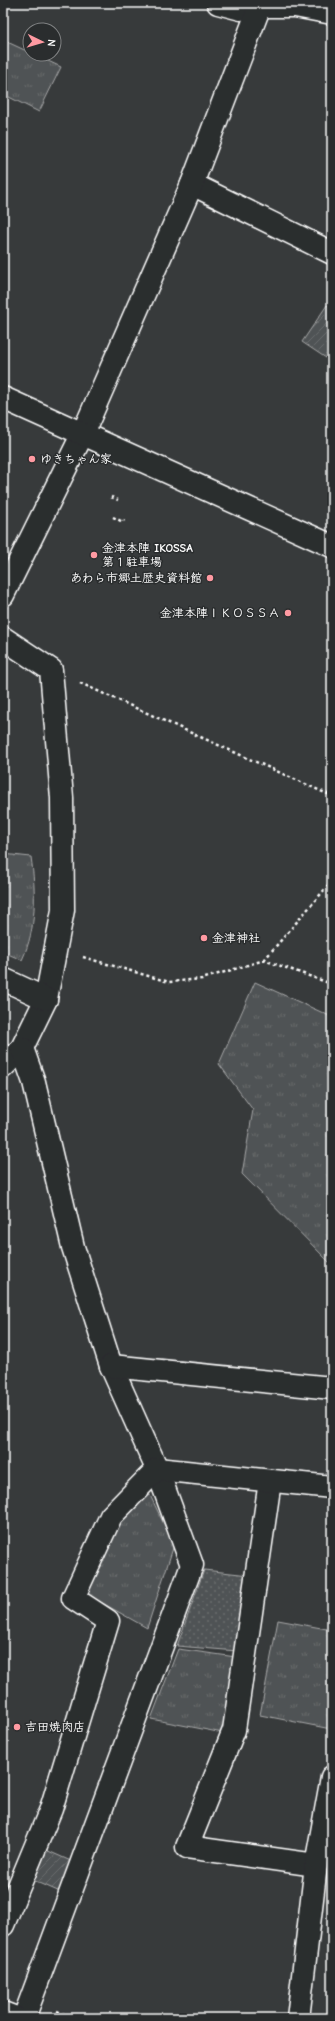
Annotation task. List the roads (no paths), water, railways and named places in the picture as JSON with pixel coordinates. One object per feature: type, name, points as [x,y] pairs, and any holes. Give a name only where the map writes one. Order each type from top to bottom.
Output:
[{"type":"street","points":[[218,3],[241,9],[260,5],[295,6],[332,13]]},
{"type":"street","points":[[3,595],[83,433],[192,184],[260,5]]},
{"type":"street","points":[[192,184],[332,253]]},
{"type":"street","points":[[3,398],[332,546]]},
{"type":"street","points":[[3,638],[50,670],[62,798],[64,910],[46,999],[22,1048],[3,1067]]},
{"type":"street","points":[[3,979],[46,999]]},
{"type":"street","points":[[22,1048],[34,1082],[73,1247],[111,1366],[157,1469],[192,1565],[24,2018]]},
{"type":"street","points":[[111,1366],[332,1388]]},
{"type":"street","points":[[157,1469],[332,1487]]},
{"type":"street","points":[[3,1925],[51,1809],[108,1621],[73,1598],[111,1516],[157,1469]]},
{"type":"street","points":[[270,1481],[234,1730],[187,1846],[316,1865]]},
{"type":"street","points":[[298,2018],[316,1865],[332,1777]]},
{"type":"street","points":[[3,2012],[16,2018]]},
{"type":"place","name":"ゆきちゃん家","points":[[32,459]]},
{"type":"place","name":"金津本陣 IKOSSA 第１駐車場","points":[[94,555]]},
{"type":"place","name":"あわら市郷土歴史資料館","points":[[210,578]]},
{"type":"place","name":"金津本陣ＩＫＯＳＳＡ","points":[[288,613]]},
{"type":"place","name":"金津神社","points":[[204,938]]},
{"type":"place","name":"吉田焼肉店","points":[[17,1727]]}]
